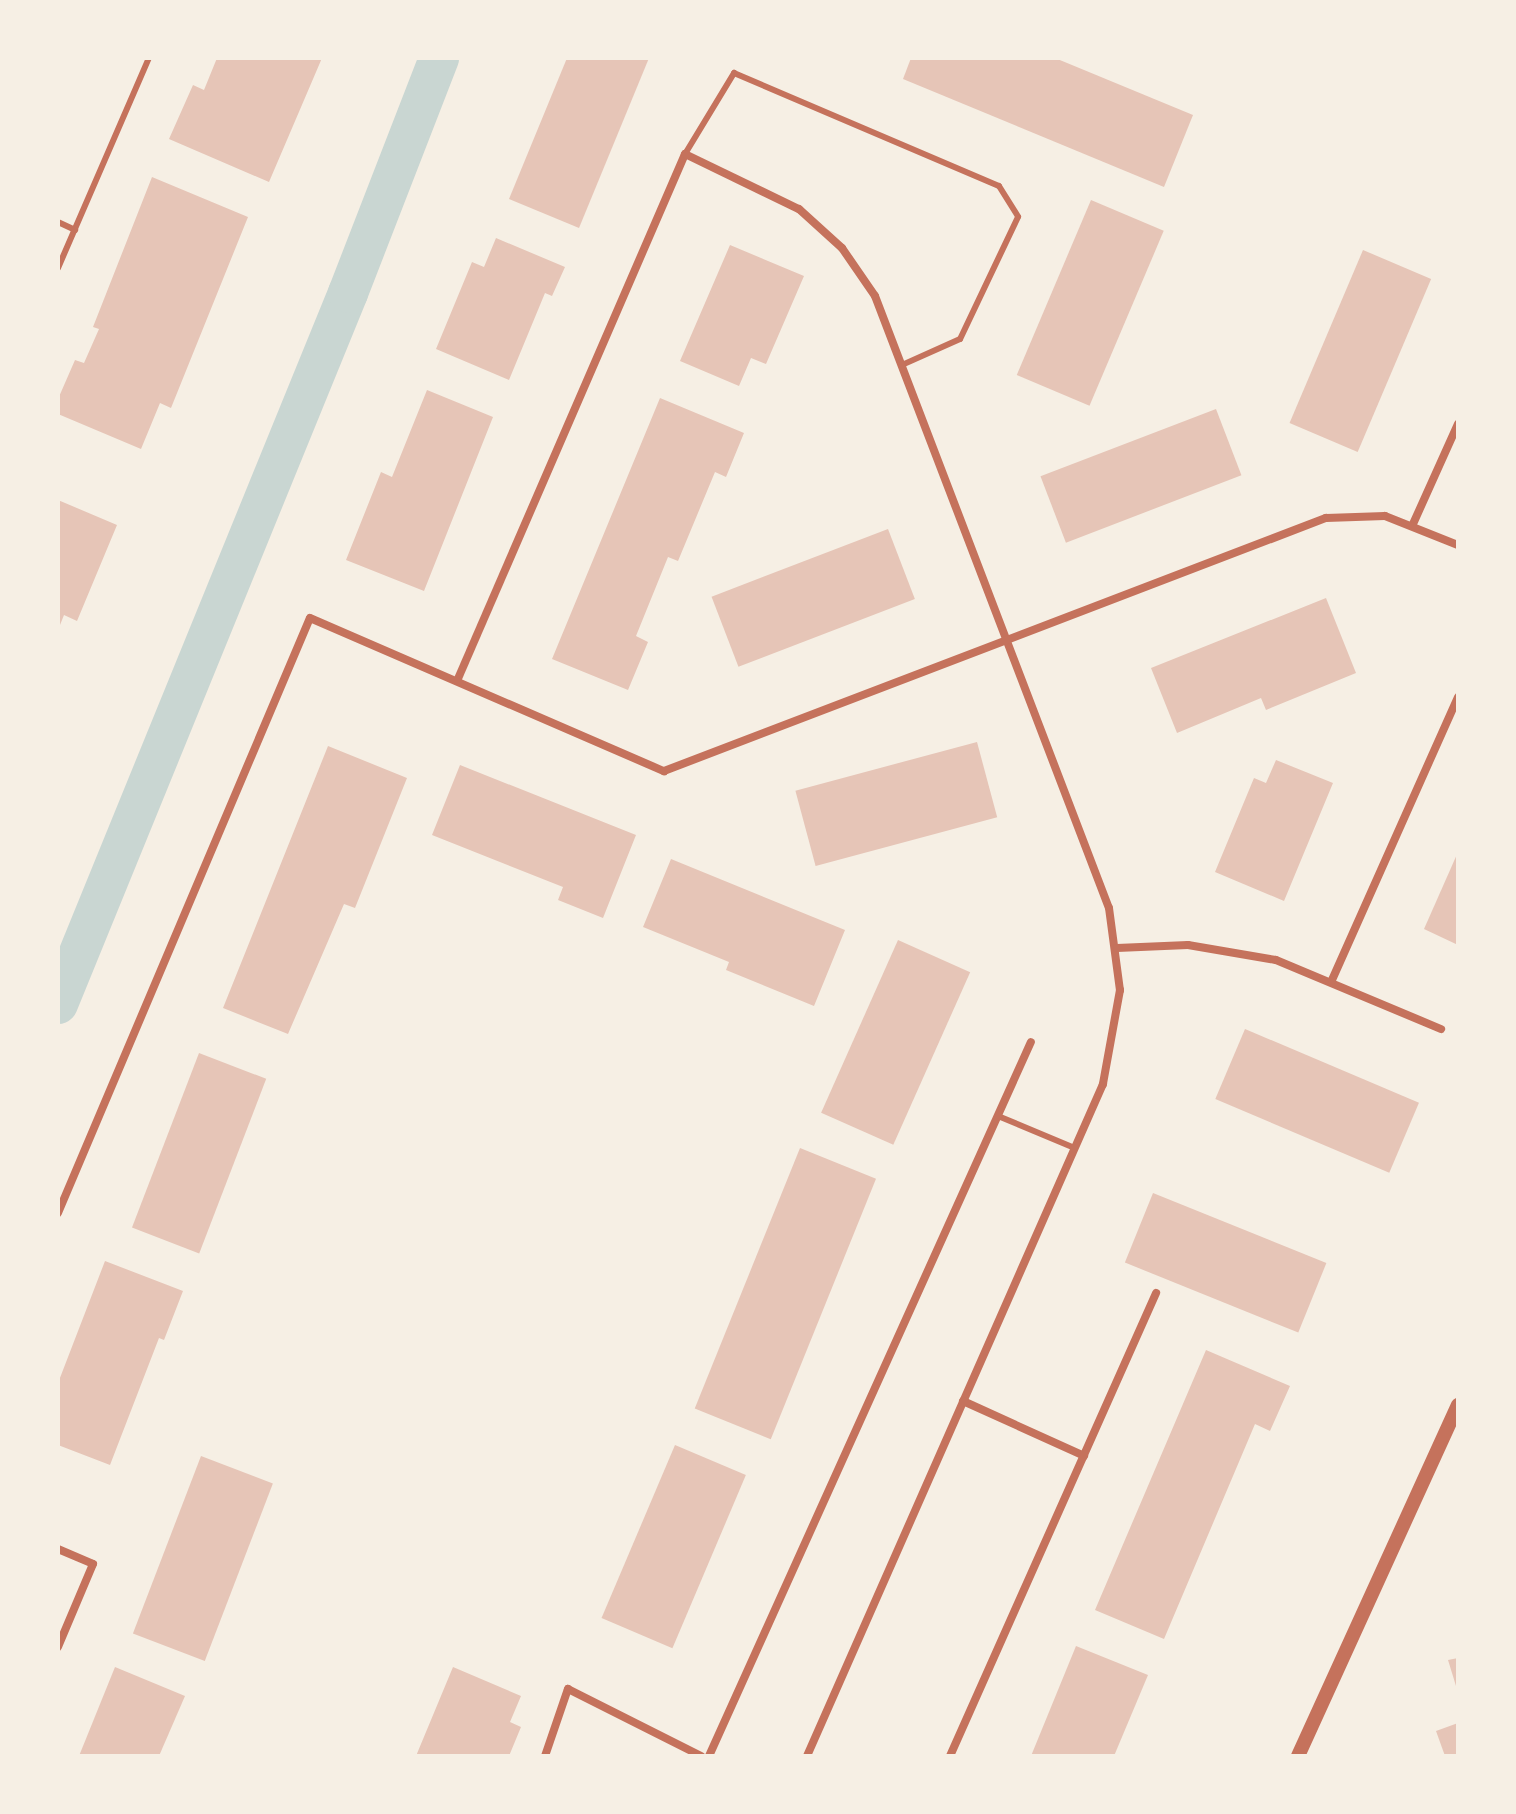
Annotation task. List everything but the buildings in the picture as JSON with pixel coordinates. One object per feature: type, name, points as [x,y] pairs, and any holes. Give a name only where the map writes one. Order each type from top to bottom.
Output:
[{"type":"street","points":[[457,681],[685,154],[774,194],[822,228],[875,296],[902,365],[1109,908],[1117,948],[1120,990],[1112,1053],[1075,1148],[807,1756]]},
{"type":"street","points":[[1413,524],[1458,424]]},
{"type":"street","points":[[58,1213],[310,618],[664,771],[1326,518],[1385,516],[1413,524],[1458,545]]},
{"type":"street","points":[[1332,980],[1458,697]]},
{"type":"street","points":[[1117,948],[1218,948],[1276,960],[1332,980],[1441,1029]]},
{"type":"street","points":[[709,1756],[1031,1042]]},
{"type":"street","points":[[950,1756],[1156,1293]]},
{"type":"street","points":[[963,1401],[1084,1456]]},
{"type":"street","points":[[1298,1756],[1458,1405]]},
{"type":"street","points":[[58,1549],[93,1564],[58,1647]]},
{"type":"street","points":[[545,1756],[568,1689],[701,1756]]},
{"type":"lane","points":[[58,268],[149,58]]},
{"type":"lane","points":[[685,154],[734,73],[999,186],[1018,217],[960,339],[902,365]]},
{"type":"lane","points":[[58,222],[75,230]]},
{"type":"lane","points":[[998,1116],[1075,1148]]},
{"type":"waterway","points":[[58,1004],[348,293],[439,58]]}]
